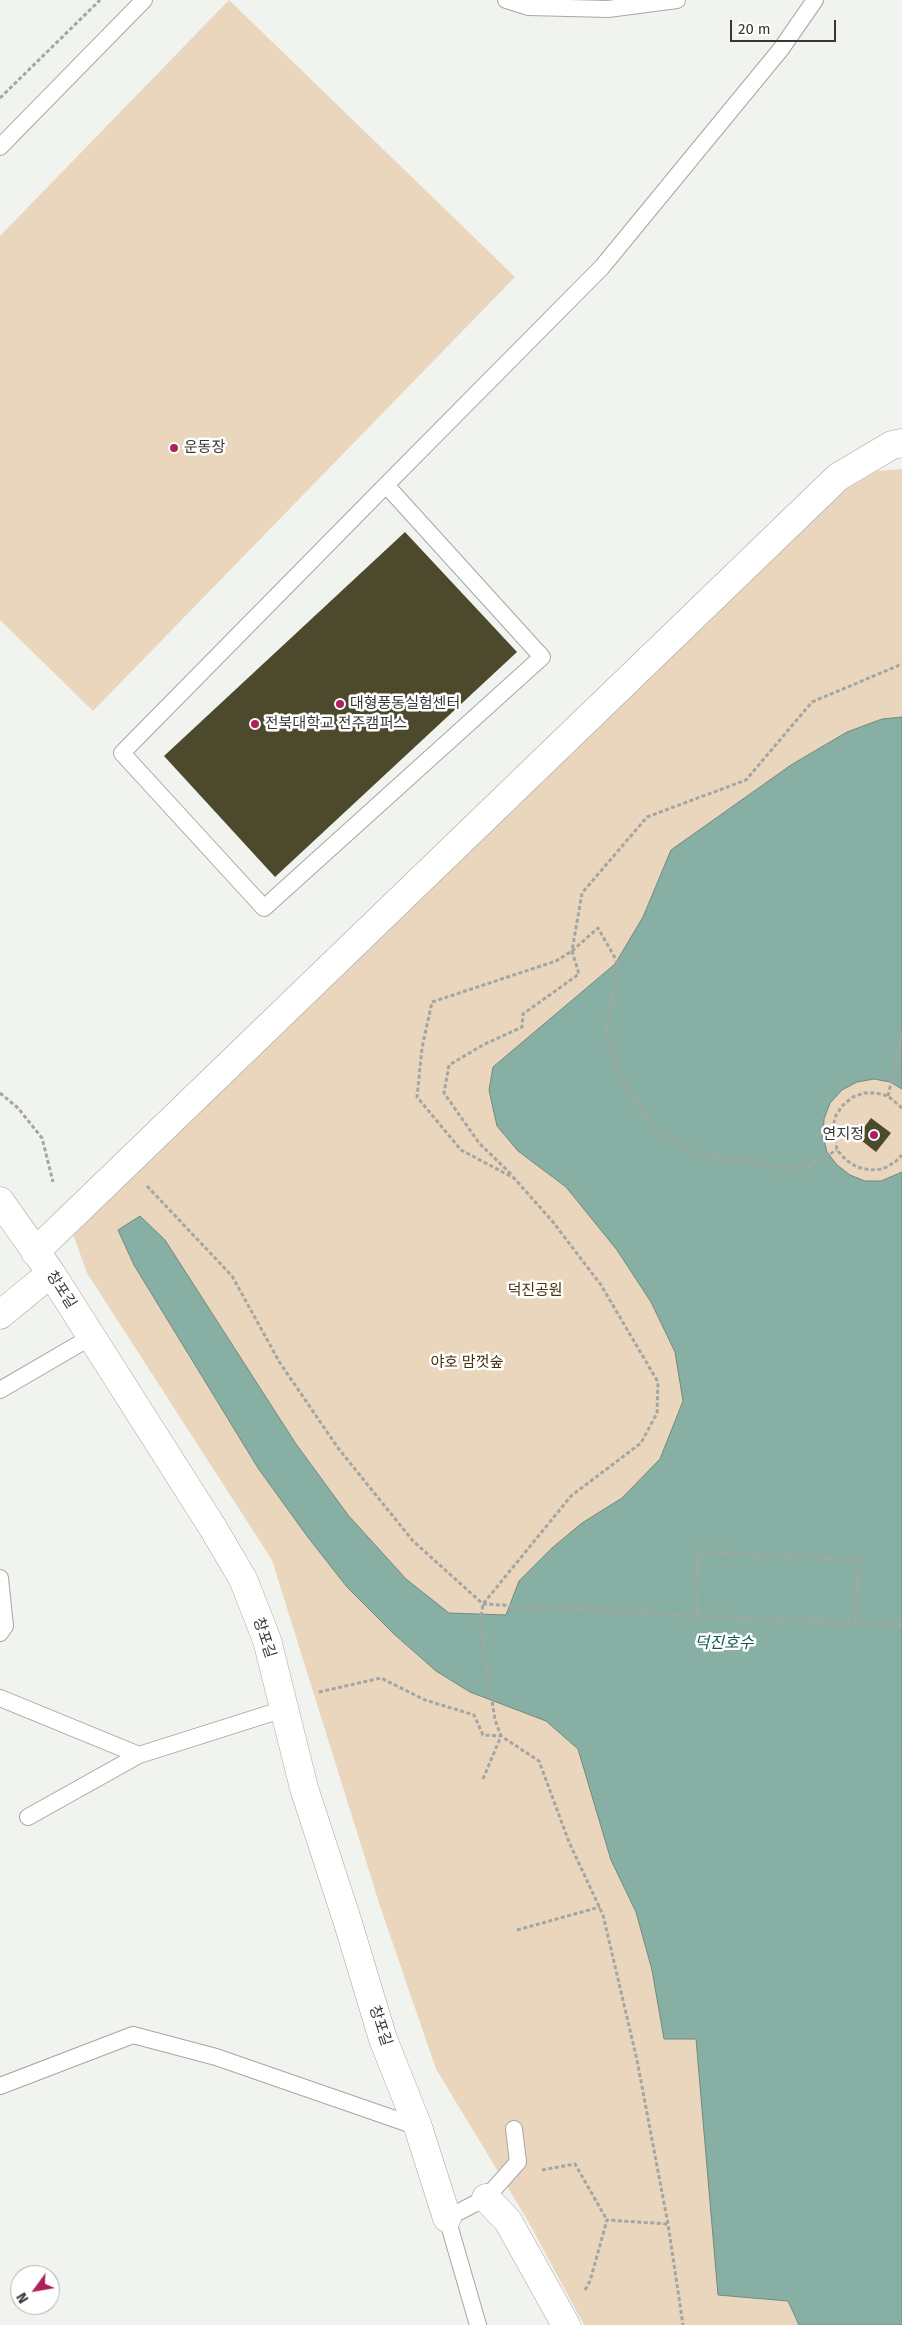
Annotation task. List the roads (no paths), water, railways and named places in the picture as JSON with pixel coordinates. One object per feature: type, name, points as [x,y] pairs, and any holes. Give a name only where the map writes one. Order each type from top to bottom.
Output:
[{"type":"street","points":[[0,1315],[43,1263],[838,477],[892,445],[902,443]]},
{"type":"street","name":"창포길","points":[[0,1201],[91,1337],[213,1528],[243,1580],[267,1640],[304,1788],[383,2039],[418,2127],[447,2218]]},
{"type":"street","points":[[486,2198],[508,2220],[566,2324]]},
{"type":"lane","points":[[0,147],[144,0]]},
{"type":"lane","points":[[506,0],[528,7],[608,9],[678,0]]},
{"type":"lane","points":[[386,485],[542,657],[264,908],[122,753],[386,485],[602,267],[781,49],[815,0]]},
{"type":"lane","points":[[0,1390],[91,1337]]},
{"type":"lane","points":[[0,1578],[6,1626],[0,1633]]},
{"type":"lane","points":[[0,1698],[139,1755]]},
{"type":"lane","points":[[28,1817],[139,1755],[284,1709]]},
{"type":"lane","points":[[0,2086],[133,2035],[216,2057],[418,2127]]},
{"type":"lane","points":[[478,2325],[447,2218],[486,2198],[518,2162],[514,2129]]},
{"type":"water","name":"덕진호수","points":[[902,717],[902,1089],[890,1082],[874,1079],[857,1082],[842,1090],[830,1103],[824,1119],[823,1136],[827,1152],[837,1165],[850,1175],[865,1181],[881,1181],[902,1172],[902,2325],[799,2325],[788,2301],[718,2295],[696,2039],[664,2039],[652,1970],[636,1912],[611,1860],[578,1749],[546,1721],[470,1692],[436,1671],[394,1634],[347,1587],[258,1468],[134,1265],[118,1230],[140,1216],[165,1240],[296,1444],[348,1515],[406,1579],[449,1613],[506,1615],[519,1581],[552,1548],[582,1523],[622,1498],[660,1459],[683,1401],[675,1352],[651,1302],[617,1250],[566,1187],[518,1151],[497,1126],[489,1090],[493,1067],[615,964],[643,917],[671,850],[791,765],[847,732],[882,719]]},
{"type":"place","name":"운동장","points":[[174,448]]},
{"type":"place","name":"대형풍동실험센터","points":[[340,704]]},
{"type":"place","name":"전북대학교 전주캠퍼스","points":[[255,724]]},
{"type":"place","name":"연지정","points":[[874,1135]]},
{"type":"park label","name":"덕진공원","points":[[535,1291]]},
{"type":"park label","name":"야호 맘껏숲","points":[[467,1363]]}]
